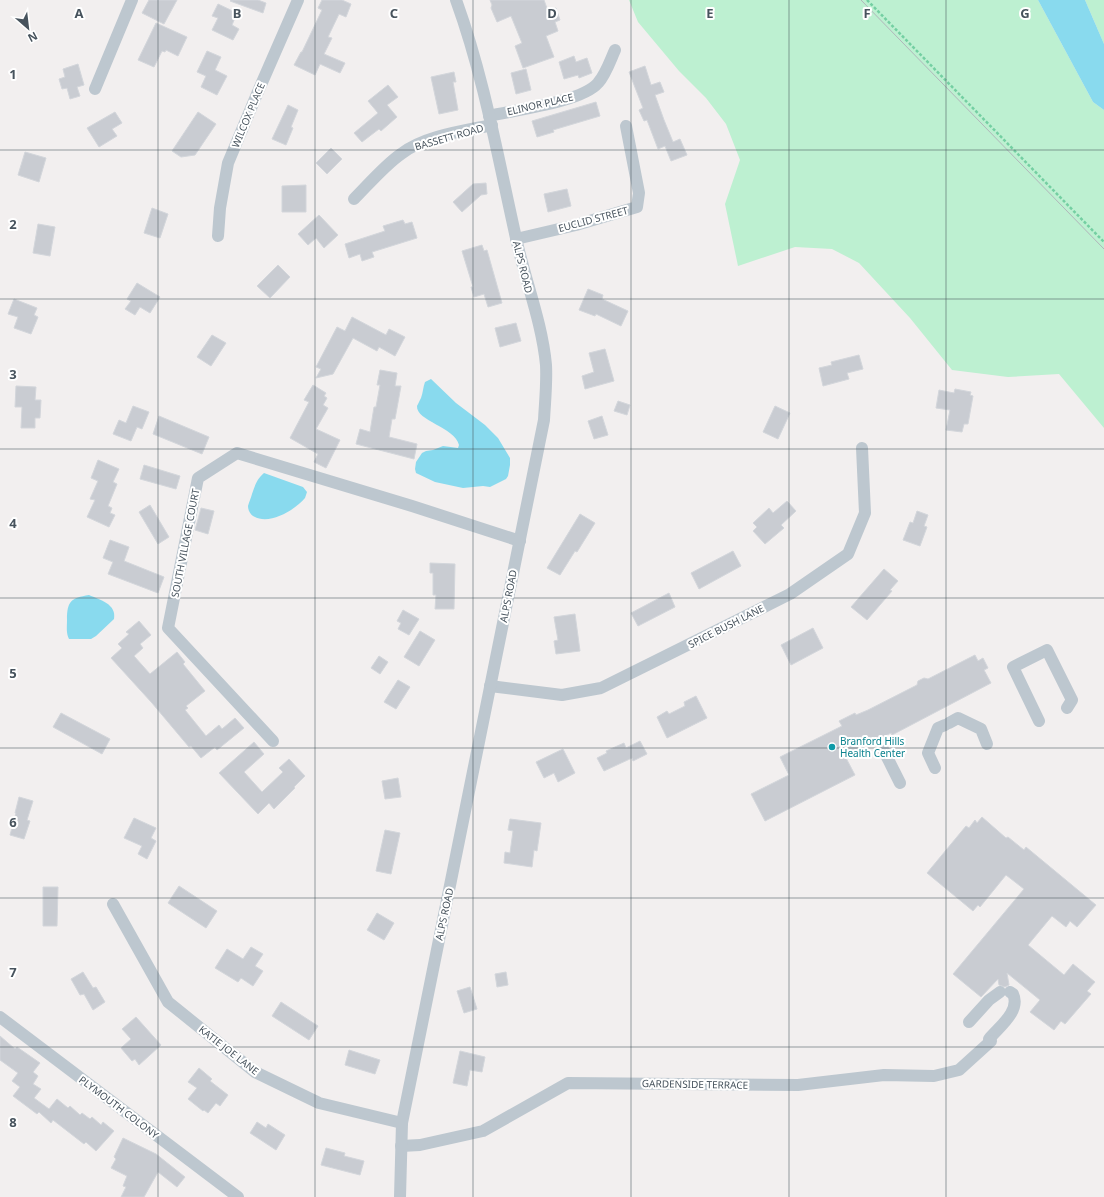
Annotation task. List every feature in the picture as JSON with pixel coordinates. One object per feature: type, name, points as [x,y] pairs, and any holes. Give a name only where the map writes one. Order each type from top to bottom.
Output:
[{"type":"street","points":[[95,89],[132,0]]},
{"type":"street","name":"WILCOX PLACE","points":[[218,236],[220,208],[228,163],[256,94],[298,0]]},
{"type":"street","name":"ALPS ROAD","points":[[400,1197],[402,1123],[433,964],[520,542],[544,420],[547,386],[546,364],[516,239],[491,120],[473,52],[456,0]]},
{"type":"street","name":"ELINOR PLACE","points":[[491,120],[569,99],[589,91],[598,84],[604,76],[615,50]]},
{"type":"street","name":"BASSETT ROAD","points":[[354,199],[400,154],[412,147],[491,120]]},
{"type":"street","name":"EUCLID STREET","points":[[516,239],[576,225],[637,207],[639,193],[626,126]]},
{"type":"street","name":"SPICE BUSH LANE","points":[[490,686],[562,696],[601,688],[790,594],[848,554],[865,513],[862,448]]},
{"type":"street","name":"SOUTH VILLAGE COURT","points":[[273,741],[168,628],[198,478],[237,453],[397,502],[520,542]]},
{"type":"street","points":[[1039,721],[1012,667],[1046,650],[1072,700],[1067,708]]},
{"type":"street","points":[[935,768],[928,753],[938,728],[958,718],[981,729],[988,744]]},
{"type":"street","points":[[884,751],[900,783]]},
{"type":"street","name":"KATIE JOE LANE","points":[[113,904],[168,1002],[255,1072],[319,1103],[402,1123]]},
{"type":"street","name":"GARDENSIDE TERRACE","points":[[401,1146],[420,1145],[483,1131],[568,1083],[798,1085],[884,1075],[934,1076],[959,1070],[990,1040],[1011,1014],[1015,1004],[1013,994],[1005,992],[990,1000],[969,1022]]},
{"type":"street","name":"PLYMOUTH COLONY","points":[[0,1018],[238,1197]]},
{"type":"path","points":[[867,0],[1104,242]]},
{"type":"green space","points":[[629,0],[1038,0],[1093,102],[1104,110],[1104,428],[1059,374],[1008,377],[952,370],[910,318],[859,263],[832,249],[795,247],[738,266],[725,204],[740,160],[726,124],[706,98],[679,71],[638,22]]},
{"type":"green space","points":[[1085,0],[1104,0],[1104,44]]},
{"type":"water","points":[[1038,0],[1085,0],[1104,44],[1104,110],[1093,102]]},
{"type":"water","points":[[431,379],[456,403],[485,425],[498,438],[510,458],[508,476],[506,479],[490,487],[483,486],[463,488],[435,482],[416,473],[416,462],[422,453],[443,446],[458,448],[459,445],[451,433],[423,416],[418,411],[417,406],[422,396],[425,382]]},
{"type":"water","points":[[264,473],[303,487],[307,492],[305,498],[301,503],[288,512],[274,518],[259,519],[253,516],[249,512],[248,506],[256,482]]},
{"type":"water","points":[[89,595],[107,603],[113,610],[114,619],[91,639],[69,639],[67,634],[67,614],[69,605],[74,599]]},
{"type":"building","points":[[149,0],[177,0],[164,24],[142,13]]},
{"type":"building","points":[[258,0],[266,3],[263,13],[230,1]]},
{"type":"building","points":[[322,0],[342,0],[351,4],[346,17],[339,14],[328,37],[332,38],[324,54],[345,63],[340,73],[320,64],[315,75],[294,65],[302,52],[322,10],[318,8]]},
{"type":"building","points":[[490,0],[544,0],[548,11],[556,8],[560,20],[555,22],[558,31],[546,36],[554,57],[523,68],[515,46],[522,43],[511,16],[497,22],[491,8],[492,5]]},
{"type":"building","points":[[218,4],[237,13],[232,25],[239,29],[233,40],[212,30],[218,18],[212,16]]},
{"type":"building","points":[[156,23],[187,37],[178,56],[166,50],[165,52],[162,51],[154,67],[138,60]]},
{"type":"building","points":[[207,51],[221,57],[215,70],[227,76],[217,95],[201,87],[206,76],[197,72]]},
{"type":"building","points":[[574,56],[576,62],[587,58],[592,73],[579,78],[578,75],[564,79],[559,62]]},
{"type":"building","points":[[78,64],[84,85],[77,87],[80,96],[70,99],[67,88],[62,89],[59,79],[65,77],[63,69]]},
{"type":"building","points":[[645,66],[651,85],[660,82],[664,92],[655,95],[673,142],[680,139],[687,155],[671,161],[665,146],[658,149],[647,120],[644,121],[639,110],[643,108],[629,72]]},
{"type":"building","points":[[526,69],[531,90],[516,94],[511,73]]},
{"type":"building","points":[[454,72],[456,82],[453,82],[458,110],[439,114],[431,77]]},
{"type":"building","points":[[388,85],[398,97],[387,105],[397,117],[381,131],[379,129],[362,142],[354,133],[378,113],[368,101]]},
{"type":"building","points":[[596,102],[600,116],[553,130],[554,132],[537,137],[532,121]]},
{"type":"building","points":[[288,105],[298,110],[286,145],[272,139]]},
{"type":"building","points":[[115,112],[122,123],[112,129],[117,136],[99,147],[87,128]]},
{"type":"building","points":[[198,112],[216,124],[195,155],[181,157],[172,151]]},
{"type":"building","points":[[331,148],[342,159],[327,174],[316,163]]},
{"type":"building","points":[[25,152],[46,158],[39,182],[18,175]]},
{"type":"building","points":[[486,183],[487,194],[481,195],[462,212],[453,202],[473,184]]},
{"type":"building","points":[[306,185],[306,212],[282,212],[282,186]]},
{"type":"building","points":[[567,189],[571,206],[548,212],[544,194]]},
{"type":"building","points":[[152,208],[168,214],[160,238],[144,233]]},
{"type":"building","points":[[319,215],[338,235],[324,248],[316,238],[308,245],[298,234]]},
{"type":"building","points":[[403,220],[405,224],[412,222],[417,238],[372,252],[374,257],[362,261],[360,254],[349,258],[345,244],[385,231],[383,226]]},
{"type":"building","points":[[38,224],[55,227],[50,256],[33,253]]},
{"type":"building","points":[[482,245],[484,251],[487,250],[502,303],[488,307],[484,294],[474,297],[471,287],[473,287],[462,251]]},
{"type":"building","points":[[278,265],[290,277],[270,298],[257,286]]},
{"type":"building","points":[[137,283],[160,297],[150,313],[140,307],[135,315],[125,309],[131,301],[127,299]]},
{"type":"building","points":[[588,289],[603,295],[602,299],[628,311],[621,326],[596,314],[595,316],[579,310]]},
{"type":"building","points":[[14,299],[37,308],[34,315],[38,317],[31,334],[14,328],[18,317],[8,314]]},
{"type":"building","points":[[352,317],[386,335],[389,329],[405,337],[395,356],[379,347],[377,351],[353,338],[333,374],[316,378],[321,369],[316,367],[337,327],[345,331]]},
{"type":"building","points":[[516,323],[521,341],[500,347],[495,328]]},
{"type":"building","points":[[212,335],[226,343],[211,366],[197,357]]},
{"type":"building","points":[[605,349],[614,381],[585,389],[582,376],[594,372],[589,353]]},
{"type":"building","points":[[859,355],[863,369],[847,373],[849,379],[823,386],[819,368],[832,365],[831,362]]},
{"type":"building","points":[[380,370],[397,373],[395,386],[401,386],[395,419],[392,419],[389,437],[417,444],[414,459],[356,444],[360,429],[370,432],[374,407],[376,407],[380,385],[377,385]]},
{"type":"building","points":[[313,385],[326,393],[324,396],[327,398],[323,405],[328,408],[316,429],[340,440],[326,468],[314,462],[318,454],[290,438],[309,402],[304,400]]},
{"type":"building","points":[[16,386],[36,387],[35,400],[41,400],[40,418],[35,418],[35,428],[21,428],[22,407],[15,407]]},
{"type":"building","points":[[955,389],[971,392],[970,395],[973,396],[968,424],[964,424],[962,432],[946,430],[950,410],[936,408],[939,390],[954,393]]},
{"type":"building","points":[[618,401],[630,405],[627,415],[614,411]]},
{"type":"building","points":[[133,406],[149,412],[142,429],[137,427],[131,441],[113,434],[119,420],[126,423]]},
{"type":"building","points":[[775,406],[790,413],[778,439],[763,432]]},
{"type":"building","points":[[159,416],[209,437],[202,454],[153,434]]},
{"type":"building","points":[[602,416],[608,435],[594,439],[588,421]]},
{"type":"building","points":[[98,460],[119,469],[113,482],[117,484],[108,506],[112,508],[110,513],[115,515],[109,527],[87,517],[95,500],[90,499],[98,481],[91,478]]},
{"type":"building","points":[[144,465],[180,476],[176,489],[140,479]]},
{"type":"building","points":[[787,501],[796,511],[781,525],[784,528],[765,544],[753,531],[757,527],[753,523],[769,508],[773,513]]},
{"type":"building","points":[[150,505],[169,537],[158,544],[139,512]]},
{"type":"building","points":[[201,508],[214,511],[208,534],[195,530]]},
{"type":"building","points":[[917,511],[928,515],[924,526],[927,527],[920,546],[903,540],[910,522],[913,523]]},
{"type":"building","points":[[580,514],[595,523],[577,552],[575,551],[560,575],[547,568]]},
{"type":"building","points":[[110,540],[129,547],[124,561],[164,577],[158,593],[108,574],[113,562],[103,558]]},
{"type":"building","points":[[733,551],[741,566],[699,589],[691,573]]},
{"type":"building","points":[[430,563],[455,564],[454,609],[435,609],[436,595],[433,595],[433,573],[430,573]]},
{"type":"building","points":[[884,569],[898,581],[890,590],[892,591],[867,620],[851,607]]},
{"type":"building","points":[[669,593],[675,607],[638,626],[631,613]]},
{"type":"building","points":[[403,610],[419,619],[409,635],[398,629],[401,623],[397,621]]},
{"type":"building","points":[[575,614],[580,651],[556,654],[554,641],[558,640],[554,617]]},
{"type":"building","points":[[139,621],[151,635],[140,644],[143,648],[134,656],[150,674],[177,652],[185,662],[183,664],[205,691],[186,706],[188,708],[185,710],[206,736],[219,725],[222,729],[235,718],[244,728],[217,750],[215,747],[201,758],[191,746],[189,747],[111,658],[122,648],[118,644],[129,634],[126,632]]},
{"type":"building","points":[[813,628],[823,648],[791,665],[781,645]]},
{"type":"building","points":[[420,631],[435,640],[419,666],[404,657]]},
{"type":"building","name":"Branford Hills Health Center","points":[[975,655],[978,661],[983,658],[988,668],[984,670],[991,683],[892,735],[891,733],[845,756],[855,775],[765,821],[751,794],[789,775],[780,757],[842,726],[839,721],[855,713],[856,715],[868,710],[917,685],[918,681],[924,678],[928,679]]},
{"type":"building","points":[[379,656],[388,662],[380,674],[371,668]]},
{"type":"building","points":[[398,680],[410,687],[396,709],[384,702]]},
{"type":"building","points":[[696,696],[707,718],[667,738],[657,717],[667,711],[669,714],[685,706],[684,702]]},
{"type":"building","points":[[61,713],[110,739],[102,754],[53,727]]},
{"type":"building","points":[[640,741],[647,754],[633,761],[632,758],[604,771],[597,758],[607,753],[606,751],[624,743],[626,748]]},
{"type":"building","points":[[254,742],[264,754],[244,772],[262,792],[283,772],[279,768],[289,759],[305,776],[274,809],[269,803],[258,814],[219,773]]},
{"type":"building","points":[[563,749],[575,773],[558,782],[554,773],[544,778],[536,762]]},
{"type":"building","points":[[398,778],[401,797],[385,799],[382,781]]},
{"type":"building","points":[[19,797],[33,801],[27,820],[30,821],[24,839],[10,835]]},
{"type":"building","points":[[982,817],[1006,838],[1008,837],[1024,850],[1026,847],[1096,905],[1077,927],[1070,921],[1066,927],[1052,916],[1028,945],[1064,975],[1073,964],[1095,982],[1087,991],[1091,994],[1065,1024],[1061,1021],[1054,1030],[1030,1012],[1040,1000],[1007,973],[1009,985],[1005,987],[999,985],[998,979],[981,997],[953,974],[1024,889],[1006,875],[980,907],[978,905],[973,911],[927,873],[966,826],[969,828],[975,820],[977,823]]},
{"type":"building","points":[[134,818],[156,828],[151,838],[156,841],[147,859],[138,854],[142,846],[124,838]]},
{"type":"building","points":[[510,819],[541,823],[537,851],[534,850],[532,867],[504,863],[505,852],[510,853],[513,831],[508,830]]},
{"type":"building","points":[[385,830],[400,833],[391,874],[376,871]]},
{"type":"building","points":[[179,886],[217,911],[206,928],[168,903]]},
{"type":"building","points":[[43,887],[58,887],[57,926],[43,926]]},
{"type":"building","points":[[377,913],[394,923],[384,940],[367,930]]},
{"type":"building","points":[[251,947],[263,954],[255,966],[263,971],[253,986],[241,978],[238,982],[215,968],[227,949],[243,959]]},
{"type":"building","points":[[83,972],[93,988],[96,987],[105,1002],[93,1010],[84,994],[80,995],[71,979]]},
{"type":"building","points":[[506,972],[508,985],[497,987],[495,974]]},
{"type":"building","points":[[470,987],[477,1009],[464,1013],[457,991]]},
{"type":"building","points":[[281,1002],[318,1026],[309,1040],[272,1016]]},
{"type":"building","points":[[136,1017],[161,1045],[139,1065],[135,1059],[132,1061],[121,1048],[131,1039],[122,1029]]},
{"type":"building","points":[[0,1036],[15,1049],[17,1047],[40,1063],[33,1072],[38,1076],[33,1084],[41,1089],[34,1098],[49,1109],[57,1099],[68,1108],[70,1106],[80,1115],[82,1113],[90,1119],[92,1117],[101,1125],[103,1122],[114,1131],[96,1151],[86,1142],[84,1144],[53,1120],[51,1123],[39,1112],[37,1114],[13,1096],[20,1087],[12,1081],[18,1073],[0,1060]]},
{"type":"building","points":[[349,1050],[380,1060],[375,1074],[345,1065]]},
{"type":"building","points":[[460,1051],[485,1057],[482,1072],[470,1070],[467,1086],[453,1083]]},
{"type":"building","points":[[199,1068],[212,1079],[210,1081],[228,1095],[220,1106],[216,1103],[208,1113],[204,1110],[203,1111],[188,1099],[197,1088],[188,1082]]},
{"type":"building","points":[[257,1122],[266,1128],[268,1124],[285,1135],[276,1150],[250,1133]]},
{"type":"building","points":[[123,1138],[156,1154],[185,1177],[177,1187],[158,1172],[144,1197],[121,1197],[126,1187],[123,1186],[127,1176],[111,1168],[116,1159],[114,1157]]},
{"type":"building","points":[[326,1148],[345,1153],[344,1156],[364,1161],[360,1175],[321,1165]]},
{"type":"tram line","points":[[861,0],[1104,249]]},
{"type":"place","name":"Branford Hills Health Center","points":[[832,747]]}]
